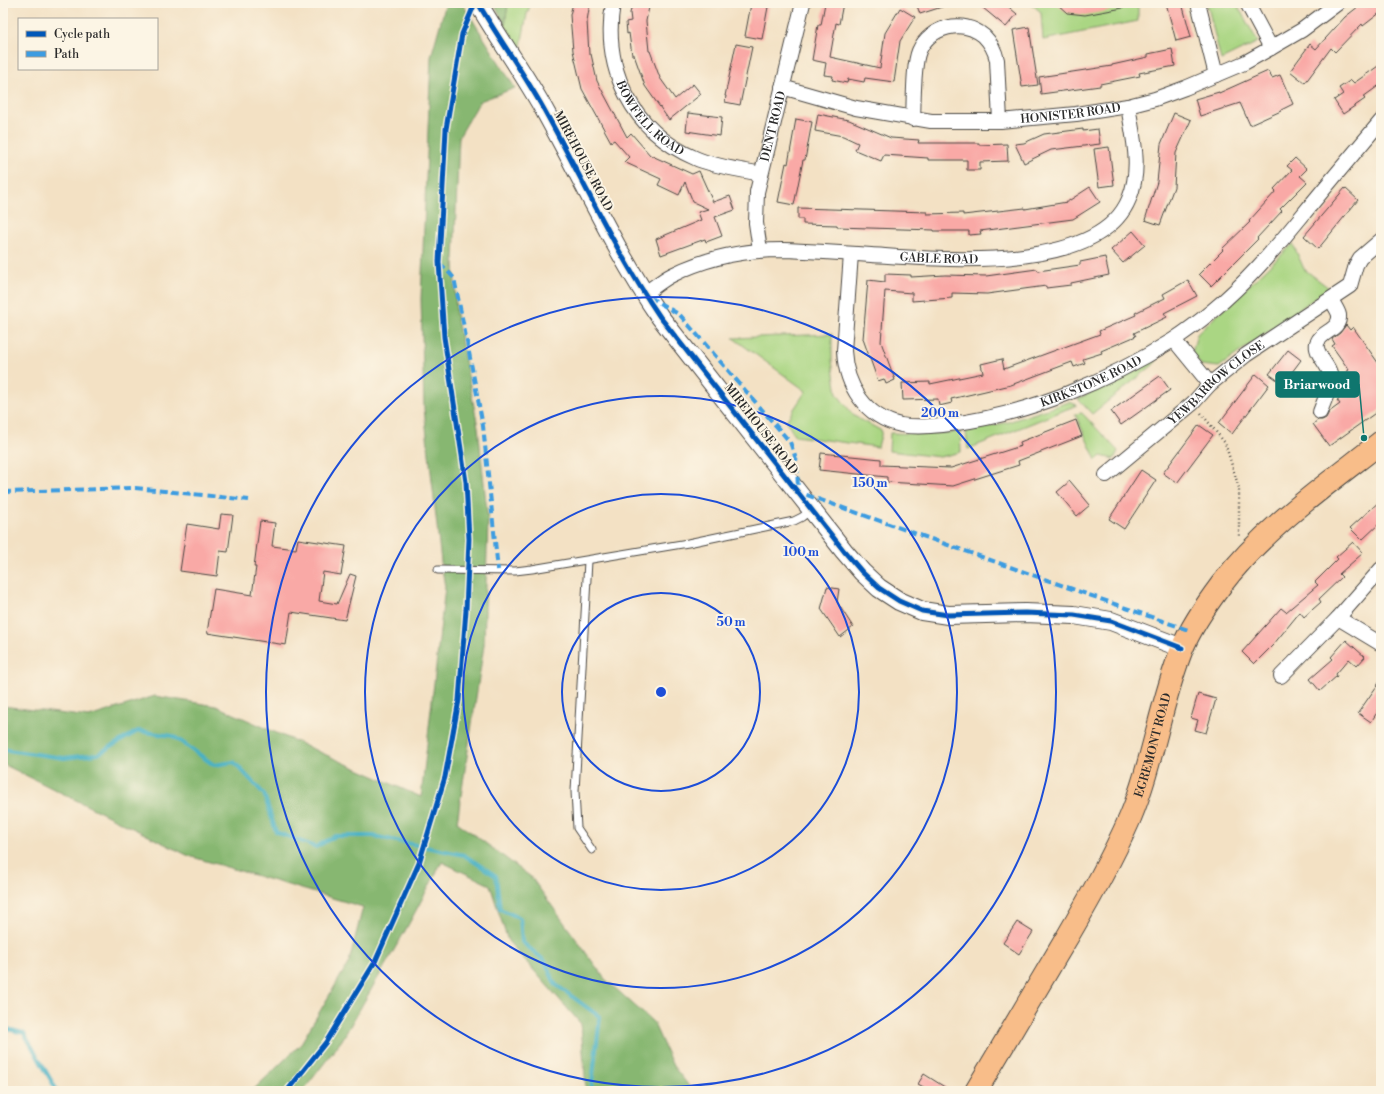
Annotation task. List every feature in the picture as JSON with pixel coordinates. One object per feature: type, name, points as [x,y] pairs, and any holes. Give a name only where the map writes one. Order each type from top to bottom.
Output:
[{"type":"highway","name":"EGREMONT ROAD","points":[[976,1091],[1094,891],[1119,842],[1139,794],[1168,690],[1182,648],[1205,608],[1238,564],[1278,524],[1381,442]]},
{"type":"street","name":"MIREHOUSE ROAD","points":[[478,3],[546,113],[619,251],[644,294],[660,317],[862,572],[879,588],[900,601],[922,611],[948,615],[1025,613],[1074,615],[1112,621],[1182,648]]},
{"type":"street","name":"BOWFELL ROAD","points":[[613,3],[610,32],[614,64],[626,94],[644,121],[668,143],[696,158],[711,164],[760,174]]},
{"type":"street","name":"DENT ROAD","points":[[760,250],[756,209],[760,174],[803,3]]},
{"type":"street","points":[[1198,3],[1216,75]]},
{"type":"street","points":[[1247,3],[1271,48]]},
{"type":"street","name":"HONISTER ROAD","points":[[782,87],[856,108],[913,119],[952,122],[1000,121],[1076,114],[1128,106],[1155,99],[1216,75],[1244,63],[1302,30],[1338,3]]},
{"type":"street","points":[[913,119],[916,61],[918,53],[928,38],[935,32],[951,26],[960,26],[969,28],[984,37],[995,52],[997,60],[1000,121]]},
{"type":"street","name":"GABLE ROAD","points":[[644,294],[672,276],[692,267],[718,258],[760,250],[783,250],[941,260],[969,260],[1028,255],[1058,250],[1076,244],[1092,237],[1108,226],[1119,215],[1129,200],[1134,184],[1136,150],[1128,106]]},
{"type":"street","name":"KIRKSTONE ROAD","points":[[851,254],[844,351],[847,373],[851,384],[863,402],[880,416],[900,425],[911,426],[965,422],[1005,414],[1061,395],[1096,381],[1129,365],[1174,340],[1212,311],[1248,279],[1381,121]]},
{"type":"street","name":"YEWBARROW CLOSE","points":[[1106,475],[1194,403],[1210,384],[1246,355],[1350,286],[1356,265],[1360,258],[1381,240]]},
{"type":"street","points":[[1320,412],[1331,379],[1329,369],[1317,350],[1317,344],[1320,338],[1336,326],[1338,321],[1338,315],[1331,298]]},
{"type":"street","points":[[1174,340],[1210,384]]},
{"type":"street","points":[[1281,676],[1338,618],[1381,570]]},
{"type":"street","points":[[1338,618],[1381,644]]},
{"type":"lane","points":[[438,570],[514,571],[588,561],[688,543],[794,521],[812,509]]},
{"type":"lane","points":[[588,561],[575,791],[577,828],[592,850]]},
{"type":"path","points":[[1194,403],[1225,443],[1240,488],[1238,564]]},
{"type":"green space","points":[[446,3],[462,3],[515,88],[480,101],[459,137],[454,259],[456,314],[478,427],[488,521],[484,645],[457,822],[531,877],[605,979],[653,1022],[673,1066],[693,1091],[586,1091],[581,1024],[508,941],[490,885],[442,862],[405,931],[342,1040],[303,1091],[252,1091],[300,1045],[349,962],[363,907],[189,856],[3,764],[3,706],[89,717],[155,696],[216,706],[421,797],[445,587],[424,409],[421,299],[431,57]]},
{"type":"green space","points":[[494,3],[508,3],[505,25]]},
{"type":"green space","points":[[508,3],[531,3],[527,14],[520,51],[505,25]]},
{"type":"green space","points":[[1030,3],[1138,3],[1138,21],[1043,40],[1041,12]]},
{"type":"green space","points":[[1207,3],[1236,3],[1258,42],[1221,60]]},
{"type":"green space","points":[[1293,244],[1304,269],[1329,288],[1219,367],[1201,365],[1192,353],[1197,334]]},
{"type":"green space","points":[[832,334],[832,361],[837,394],[854,416],[882,431],[878,447],[795,436],[786,421],[806,391],[733,338]]},
{"type":"green space","points":[[1158,359],[1153,365],[1092,414],[1078,399]]},
{"type":"green space","points":[[1069,402],[1077,405],[968,449],[966,432],[1008,422]]},
{"type":"green space","points":[[1082,413],[1118,451],[1114,459],[1101,456],[1096,460],[1075,414]]},
{"type":"green space","points":[[960,432],[961,452],[940,457],[889,451],[890,433],[924,434]]},
{"type":"building","points":[[573,3],[590,3],[587,21],[589,54],[591,54],[597,81],[627,137],[631,133],[650,155],[692,174],[699,171],[713,202],[730,196],[735,210],[715,217],[722,236],[706,242],[705,239],[661,255],[656,239],[701,220],[698,212],[708,209],[693,202],[685,182],[679,195],[658,185],[661,179],[624,162],[629,157],[614,140],[611,142],[582,89],[573,51],[570,15]]},
{"type":"building","points":[[633,3],[650,3],[646,21],[649,51],[660,78],[675,99],[693,84],[701,94],[669,120],[645,86],[634,55],[632,55],[626,22],[631,21],[630,13]]},
{"type":"building","points":[[825,3],[843,3],[839,24],[836,23],[830,57],[880,68],[885,33],[900,8],[915,17],[900,41],[894,82],[865,78],[864,82],[848,79],[847,83],[832,80],[833,76],[824,75],[826,63],[812,60],[818,25],[821,25]]},
{"type":"building","points":[[916,3],[948,3],[948,5],[920,14]]},
{"type":"building","points":[[977,3],[1004,3],[1017,14],[1006,27]]},
{"type":"building","points":[[1056,3],[1122,3],[1123,8],[1085,15],[1067,13]]},
{"type":"building","points":[[1166,3],[1182,3],[1191,37],[1176,41]]},
{"type":"building","points":[[1363,3],[1381,3],[1381,12],[1363,26],[1362,24],[1335,52],[1331,48],[1305,83],[1290,71],[1310,44],[1316,49],[1345,17]]},
{"type":"building","points":[[751,4],[768,7],[762,39],[745,36]]},
{"type":"building","points":[[1029,27],[1038,85],[1022,87],[1013,30]]},
{"type":"building","points":[[736,44],[752,47],[740,105],[725,102]]},
{"type":"building","points":[[1172,49],[1175,66],[1139,73],[1140,76],[1100,84],[1100,86],[1041,94],[1039,77],[1112,66],[1148,57],[1148,54]]},
{"type":"building","points":[[1381,64],[1381,84],[1363,97],[1365,99],[1343,114],[1334,100],[1343,94],[1339,88],[1351,80],[1354,83]]},
{"type":"building","points":[[1268,71],[1272,78],[1280,75],[1293,104],[1250,125],[1240,103],[1200,116],[1195,99],[1219,93]]},
{"type":"building","points":[[688,113],[722,117],[720,136],[686,131]]},
{"type":"building","points":[[1174,113],[1191,120],[1176,153],[1174,187],[1160,225],[1145,220],[1157,182],[1161,144]]},
{"type":"building","points":[[818,114],[849,120],[891,138],[919,140],[918,143],[979,143],[979,145],[1007,144],[1008,161],[980,162],[980,170],[967,170],[967,160],[928,160],[928,158],[884,155],[881,161],[855,150],[858,143],[843,136],[815,131]]},
{"type":"building","points":[[796,119],[812,122],[805,160],[803,160],[794,205],[778,202],[786,163],[788,164]]},
{"type":"building","points":[[1083,129],[1083,131],[1098,129],[1100,144],[1051,150],[1024,163],[1015,144],[1024,143],[1044,134]]},
{"type":"building","points":[[1109,147],[1114,185],[1099,187],[1094,149]]},
{"type":"building","points":[[1295,158],[1307,169],[1300,176],[1307,182],[1280,209],[1282,211],[1257,238],[1258,239],[1211,286],[1199,274],[1250,222],[1249,221],[1276,191],[1274,189],[1292,170],[1287,166]]},
{"type":"building","points":[[1090,187],[1100,202],[1073,219],[980,231],[981,234],[969,235],[969,231],[837,227],[837,225],[803,224],[803,219],[798,219],[798,208],[927,212],[927,214],[963,213],[963,215],[1025,209],[1067,202]]},
{"type":"building","points":[[1345,188],[1358,200],[1318,249],[1304,236]]},
{"type":"building","points":[[1133,231],[1145,245],[1123,263],[1111,250]]},
{"type":"building","points":[[1105,257],[1109,275],[1071,283],[1071,285],[1046,288],[1046,286],[987,294],[952,293],[952,298],[912,301],[912,293],[885,291],[881,342],[895,380],[886,384],[884,379],[878,381],[863,339],[868,280],[885,282],[885,274],[911,275],[911,277],[945,275],[986,276],[1037,269],[1038,271],[1080,265],[1080,262]]},
{"type":"building","points":[[1188,280],[1197,296],[1164,313],[1167,317],[1134,333],[1136,336],[1101,351],[1102,353],[1083,359],[1085,363],[1074,367],[1072,362],[1011,385],[951,399],[952,403],[939,406],[938,399],[903,400],[902,383],[930,382],[930,384],[983,373],[981,364],[1002,359],[1004,369],[1100,334],[1099,331],[1136,315],[1135,313],[1165,298],[1163,294]]},
{"type":"building","points":[[1346,325],[1350,330],[1353,327],[1381,367],[1381,409],[1329,446],[1313,424],[1318,420],[1326,418],[1329,412],[1340,404],[1337,400],[1352,389],[1345,379],[1349,376],[1346,372],[1349,370],[1332,346],[1335,344],[1332,339],[1340,333]]},
{"type":"building","points":[[1288,350],[1301,360],[1283,384],[1269,374]]},
{"type":"building","points":[[1256,374],[1269,385],[1232,434],[1219,423]]},
{"type":"building","points":[[1160,376],[1170,390],[1121,425],[1111,411]]},
{"type":"building","points":[[1076,420],[1082,436],[1018,461],[1019,465],[953,486],[887,482],[887,477],[819,470],[821,453],[881,459],[881,465],[951,468],[1021,446],[1020,442]]},
{"type":"building","points":[[1199,425],[1213,435],[1177,483],[1163,473]]},
{"type":"building","points":[[1141,470],[1156,480],[1124,529],[1109,519]]},
{"type":"building","points":[[1070,481],[1090,505],[1077,516],[1057,492]]},
{"type":"building","points":[[1381,500],[1381,522],[1362,540],[1350,528]]},
{"type":"building","points":[[221,514],[233,515],[228,552],[220,551],[217,576],[180,571],[187,524],[219,529]]},
{"type":"building","points":[[260,521],[275,523],[272,546],[296,549],[298,539],[346,546],[341,575],[323,572],[319,601],[337,604],[350,574],[356,576],[345,620],[291,612],[286,645],[207,633],[214,589],[252,595]]},
{"type":"building","points":[[1353,542],[1363,553],[1339,574],[1342,577],[1319,599],[1321,602],[1304,617],[1300,612],[1273,645],[1254,664],[1242,652],[1281,608],[1286,612],[1318,585],[1315,582],[1338,559],[1336,557]]},
{"type":"building","points":[[827,587],[839,589],[837,602],[853,627],[840,637],[821,609]]},
{"type":"building","points":[[1346,640],[1365,657],[1357,666],[1349,659],[1336,674],[1337,676],[1320,691],[1310,679],[1333,659],[1331,657]]},
{"type":"building","points":[[1381,680],[1381,706],[1371,722],[1358,713]]},
{"type":"building","points":[[1198,694],[1216,699],[1206,733],[1195,730],[1198,720],[1191,718]]},
{"type":"building","points":[[1017,922],[1033,932],[1019,954],[1003,943]]},
{"type":"building","points":[[924,1074],[951,1091],[931,1091],[918,1084]]},
{"type":"waterway","points":[[3,748],[7,750],[64,758],[98,754],[138,731],[173,736],[214,765],[234,762],[264,794],[276,832],[316,847],[335,836],[373,836],[464,855],[496,876],[500,909],[520,918],[522,942],[545,961],[555,984],[600,1017],[591,1091]]},
{"type":"waterway","points":[[3,1028],[24,1033],[56,1089]]},
{"type":"marked path","points":[[440,263],[454,278],[483,426],[498,570]]},
{"type":"marked path","points":[[649,297],[680,315],[790,442],[797,462],[798,492],[1191,631]]},
{"type":"marked path","points":[[3,492],[135,488],[249,500]]},
{"type":"cycle path","points":[[287,1091],[326,1042],[375,962],[419,863],[445,777],[459,700],[466,610],[469,539],[466,482],[444,337],[439,262],[446,129],[462,34],[475,3]]},
{"type":"cycle path","points":[[478,3],[539,101],[629,268],[660,317],[844,551],[862,572],[879,588],[899,601],[922,611],[948,615],[1025,613],[1074,615],[1111,621],[1182,648]]},
{"type":"place","name":"Briarwood","points":[[1364,438]]}]
